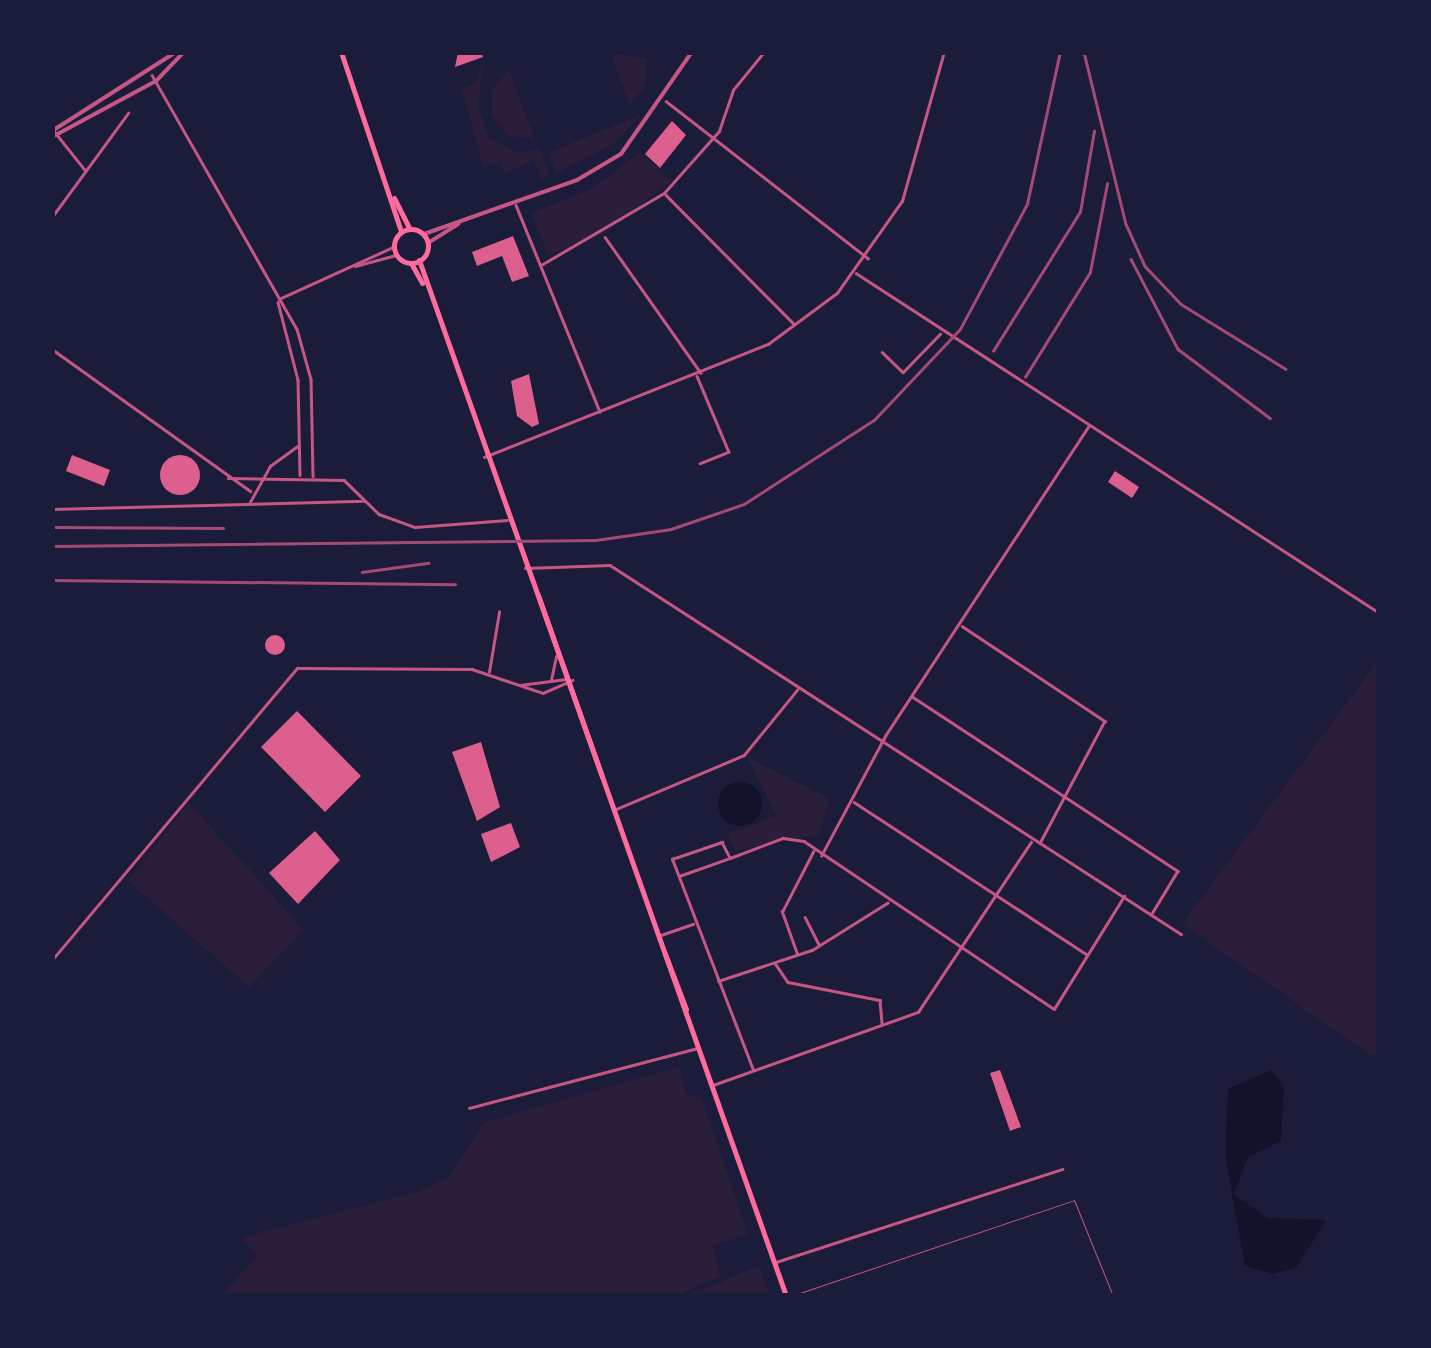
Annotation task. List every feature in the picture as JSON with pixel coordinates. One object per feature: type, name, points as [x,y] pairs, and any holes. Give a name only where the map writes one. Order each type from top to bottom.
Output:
[{"type":"main road","points":[[341,52],[405,230]]},
{"type":"main road","points":[[405,230],[424,234],[428,243],[420,260],[424,285],[789,1296]]},
{"type":"main road","points":[[405,230],[394,247],[396,256],[411,263],[424,285]]},
{"type":"main road","points":[[411,263],[420,260]]},
{"type":"main road","points":[[530,580],[568,682]]},
{"type":"street","points":[[54,134],[152,75],[176,52]]},
{"type":"street","points":[[54,134],[156,81],[184,52]]},
{"type":"street","points":[[424,234],[516,205],[621,154],[666,101],[692,52]]},
{"type":"street","points":[[541,265],[604,236],[664,193],[714,138],[764,52]]},
{"type":"street","points":[[484,457],[698,374],[795,326],[856,274],[869,259],[911,181],[944,52]]},
{"type":"street","points":[[152,75],[278,300],[310,379],[312,476]]},
{"type":"street","points":[[666,101],[869,259]]},
{"type":"street","points":[[52,217],[128,113]]},
{"type":"street","points":[[54,134],[86,171]]},
{"type":"street","points":[[664,193],[795,326]]},
{"type":"street","points":[[516,205],[600,413]]},
{"type":"street","points":[[428,243],[458,224]]},
{"type":"street","points":[[604,236],[698,374],[729,452],[700,464]]},
{"type":"street","points":[[278,300],[394,247]]},
{"type":"street","points":[[353,266],[396,256]]},
{"type":"street","points":[[856,274],[941,333],[1378,612]]},
{"type":"street","points":[[278,300],[298,380],[300,476]]},
{"type":"street","points":[[882,352],[902,372],[941,333]]},
{"type":"street","points":[[52,349],[250,491]]},
{"type":"street","points":[[298,380],[310,379]]},
{"type":"street","points":[[821,856],[912,696],[1089,426]]},
{"type":"street","points":[[250,503],[250,491],[299,445]]},
{"type":"street","points":[[228,478],[312,476],[353,484],[364,501]]},
{"type":"street","points":[[52,510],[364,501],[415,527],[507,520]]},
{"type":"street","points":[[525,568],[610,565],[1032,842],[1040,843],[1181,934]]},
{"type":"street","points":[[488,673],[498,612]]},
{"type":"street","points":[[960,625],[1105,721],[1068,800],[1040,843]]},
{"type":"street","points":[[550,682],[556,657]]},
{"type":"street","points":[[52,960],[297,668],[488,673],[544,693],[568,682]]},
{"type":"street","points":[[514,684],[568,682]]},
{"type":"street","points":[[613,810],[744,754],[797,690]]},
{"type":"street","points":[[912,696],[1178,871],[1151,914]]},
{"type":"street","points":[[854,802],[1087,954]]},
{"type":"street","points":[[677,877],[783,838],[814,850],[1054,1010],[1124,896]]},
{"type":"street","points":[[730,858],[722,842],[672,860],[753,1070]]},
{"type":"street","points":[[712,1086],[918,1012],[1032,842]]},
{"type":"street","points":[[798,955],[782,912],[814,850]]},
{"type":"street","points":[[717,982],[820,946],[888,902]]},
{"type":"street","points":[[804,917],[820,946]]},
{"type":"street","points":[[658,936],[694,924]]},
{"type":"street","points":[[774,962],[788,982],[880,1000],[882,1026]]},
{"type":"street","points":[[469,1108],[698,1048]]},
{"type":"street","points":[[774,1262],[1062,1169]]},
{"type":"lane","points":[[789,1296],[1074,1200],[1112,1296]]},
{"type":"shaded area","points":[[610,53],[646,59],[646,85],[630,105]]},
{"type":"shaded area","points":[[483,62],[478,108],[489,137],[516,153],[540,149],[549,175],[541,179],[534,160],[504,173],[500,162],[483,167],[462,89],[475,84]]},
{"type":"shaded area","points":[[509,70],[535,140],[509,136],[492,116],[492,90]]},
{"type":"shaded area","points":[[641,115],[615,143],[556,174],[550,152]]},
{"type":"shaded area","points":[[640,152],[671,181],[608,231],[548,256],[532,213],[592,189]]},
{"type":"shaded area","points":[[1378,661],[1378,1055],[1371,1055],[1182,924]]},
{"type":"shaded area","points":[[747,757],[830,799],[819,834],[735,851],[727,834],[777,816]]},
{"type":"shaded area","points":[[740,782],[756,788],[762,804],[756,820],[740,826],[724,820],[718,804],[724,788]]},
{"type":"shaded area","points":[[189,803],[304,930],[249,987],[128,881]]},
{"type":"shaded area","points":[[679,1067],[686,1094],[701,1097],[748,1234],[713,1246],[720,1277],[674,1296],[222,1295],[258,1255],[240,1238],[417,1192],[450,1176],[484,1122]]},
{"type":"shaded area","points":[[1271,1070],[1284,1088],[1281,1141],[1248,1157],[1234,1194],[1267,1218],[1326,1220],[1297,1267],[1273,1274],[1245,1266],[1225,1154],[1228,1089]]},
{"type":"shaded area","points":[[759,1265],[769,1295],[686,1295],[717,1284]]},
{"type":"building","points":[[458,52],[481,52],[483,57],[455,67]]},
{"type":"building","points":[[672,121],[686,135],[660,168],[645,154]]},
{"type":"building","points":[[513,236],[529,276],[512,282],[502,256],[477,266],[472,252]]},
{"type":"building","points":[[529,374],[539,424],[532,427],[517,416],[511,381]]},
{"type":"building","points":[[72,455],[110,470],[104,486],[66,471]]},
{"type":"building","points":[[180,455],[194,461],[200,475],[194,489],[180,495],[166,489],[160,475],[166,461]]},
{"type":"building","points":[[1115,471],[1139,487],[1132,498],[1108,482]]},
{"type":"building","points":[[275,635],[285,645],[275,655],[265,645]]},
{"type":"building","points":[[297,711],[361,776],[325,812],[261,747]]},
{"type":"building","points":[[481,742],[500,807],[477,821],[452,752]]},
{"type":"building","points":[[511,823],[520,847],[491,862],[481,834]]},
{"type":"building","points":[[315,831],[340,860],[298,904],[269,873]]},
{"type":"building","points":[[1000,1070],[1021,1127],[1010,1131],[990,1073]]},
{"type":"railway","points":[[52,546],[596,540],[671,529],[744,504],[874,420],[960,329],[1027,204],[1060,52]]},
{"type":"railway","points":[[1084,52],[1126,224],[1145,266],[1181,304],[1286,369]]},
{"type":"railway","points":[[993,351],[1080,212],[1094,131]]},
{"type":"railway","points":[[1025,377],[1090,272],[1107,184]]},
{"type":"railway","points":[[1131,259],[1178,349],[1270,418]]},
{"type":"railway","points":[[52,527],[223,528]]},
{"type":"railway","points":[[362,572],[428,563]]},
{"type":"railway","points":[[52,580],[455,584]]}]
